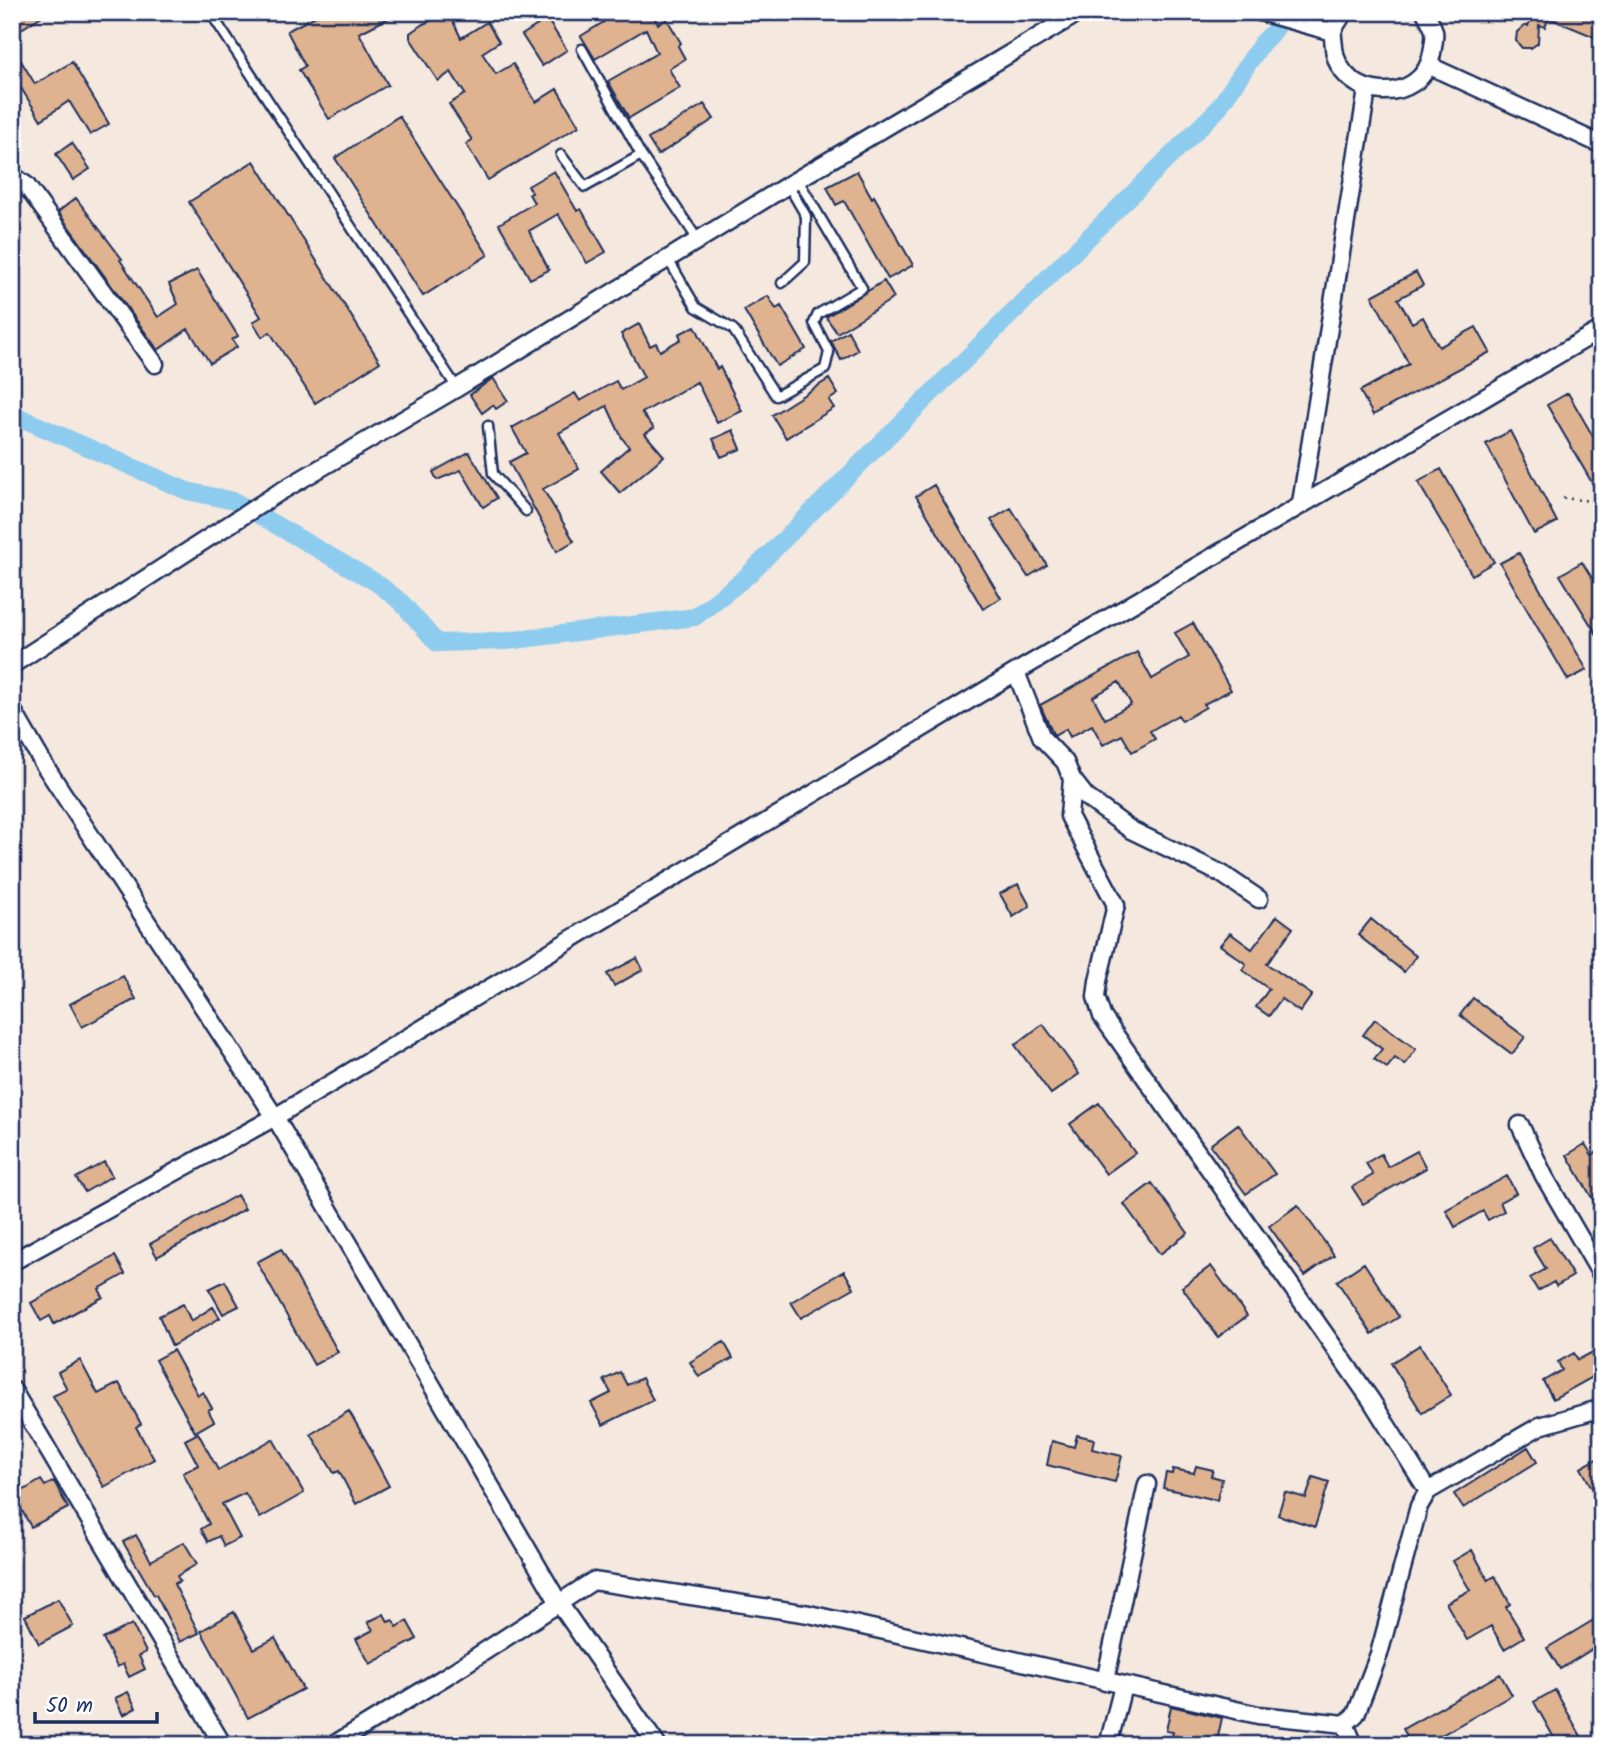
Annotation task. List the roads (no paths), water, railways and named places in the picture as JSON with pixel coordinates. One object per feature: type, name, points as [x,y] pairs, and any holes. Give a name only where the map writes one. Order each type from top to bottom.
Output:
[{"type":"street","points":[[12,665],[278,493],[1080,12]]},
{"type":"street","points":[[1260,12],[1333,32]]},
{"type":"street","points":[[1344,12],[1333,32],[1336,61],[1343,73],[1367,90],[1395,92],[1421,78],[1430,66],[1436,31],[1425,12]]},
{"type":"street","points":[[1430,66],[1602,145]]},
{"type":"street","points":[[1301,503],[1367,90]]},
{"type":"street","points":[[12,175],[26,185],[155,364]]},
{"type":"street","points":[[12,1262],[275,1116],[1016,671],[1602,329]]},
{"type":"street","points":[[1016,671],[1042,738],[1065,762],[1072,779],[1086,797],[1131,830],[1222,874],[1259,898]]},
{"type":"street","points":[[12,709],[43,763],[275,1116],[559,1603],[657,1745]]},
{"type":"street","points":[[1072,779],[1069,816],[1116,905],[1098,981],[1096,997],[1102,1016],[1371,1400],[1428,1491]]},
{"type":"street","points":[[1520,1125],[1544,1176],[1602,1276]]},
{"type":"street","points":[[12,1389],[223,1745]]},
{"type":"street","points":[[333,1745],[449,1675],[593,1581],[809,1614],[1258,1715],[1345,1724],[1356,1714],[1379,1654],[1419,1506],[1428,1491],[1540,1426],[1602,1408]]},
{"type":"street","points":[[1105,1682],[1147,1484]]},
{"type":"street","points":[[1108,1745],[1123,1686]]},
{"type":"street","points":[[1345,1724],[1353,1745]]},
{"type":"lane","points":[[210,12],[457,388]]},
{"type":"lane","points":[[582,49],[641,155],[698,240]]},
{"type":"lane","points":[[561,155],[585,187],[641,155]]},
{"type":"lane","points":[[668,259],[696,307],[733,328],[776,396],[825,369],[829,352],[814,323],[818,314],[862,288],[793,183]]},
{"type":"lane","points":[[782,283],[805,262],[806,216],[793,183]]},
{"type":"lane","points":[[488,426],[493,474],[526,511]]},
{"type":"waterway","points":[[12,414],[187,491],[234,501],[377,583],[401,602],[437,643],[507,641],[695,617],[746,577],[1217,110],[1262,43],[1275,30]]}]
